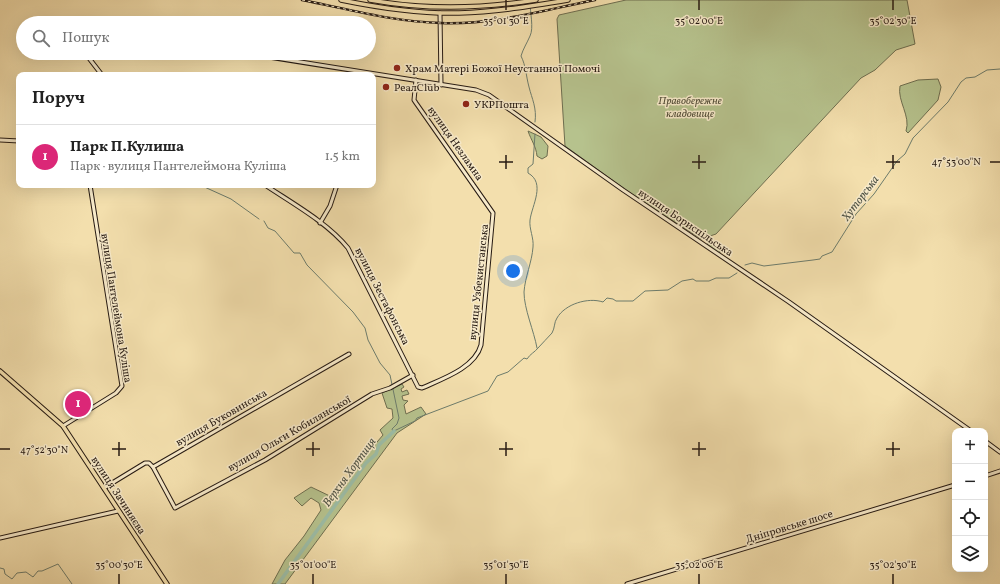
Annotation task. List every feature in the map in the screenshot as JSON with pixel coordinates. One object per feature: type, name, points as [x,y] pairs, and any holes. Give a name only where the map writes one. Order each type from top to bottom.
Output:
[{"type":"main road","points":[[341,0],[404,10],[440,13],[511,9],[568,0]]},
{"type":"main road","points":[[370,0],[440,8],[510,4],[536,0]]},
{"type":"main road","points":[[440,8],[440,13]]},
{"type":"main road","name":"вулиця Зачиняєва","points":[[0,371],[63,426],[167,584]]},
{"type":"street","points":[[440,13],[441,85]]},
{"type":"street","points":[[90,60],[100,72]]},
{"type":"street","name":"вулиця Бориспільська","points":[[287,60],[360,72]]},
{"type":"street","name":"вулиця Бориспільська","points":[[376,75],[476,90],[498,101],[623,190],[789,302],[967,428]]},
{"type":"street","name":"вулиця Незламна","points":[[416,80],[414,100],[493,213]]},
{"type":"street","points":[[0,140],[16,141]]},
{"type":"street","name":"вулиця Пантелеймона Куліша","points":[[63,426],[116,393],[122,386],[90,188]]},
{"type":"street","name":"вулиця Зестафонська","points":[[269,188],[320,223],[342,241],[353,255],[413,375],[418,388]]},
{"type":"street","points":[[320,223],[330,206],[336,188]]},
{"type":"street","name":"вулиця Узбекистанська","points":[[418,388],[422,388],[466,365],[479,349],[483,331],[493,213]]},
{"type":"street","name":"вулиця Буковинська","points":[[104,488],[145,463],[149,463],[153,467],[349,354]]},
{"type":"street","name":"вулиця Ольги Кобилянської","points":[[153,467],[175,508],[264,460],[372,394],[390,388],[413,375]]},
{"type":"street","points":[[988,443],[1000,452]]},
{"type":"street","points":[[988,475],[1000,471]]},
{"type":"street","name":"Дніпровське шосе","points":[[627,584],[952,485]]},
{"type":"street","points":[[0,538],[118,510]]},
{"type":"green space","name":"Правобережне кладовище","points":[[626,0],[907,0],[915,44],[896,50],[875,70],[861,78],[716,234],[701,239],[633,195],[565,146],[557,19],[559,15]]},
{"type":"green space","points":[[938,79],[941,87],[938,100],[908,133],[906,131],[906,114],[900,97],[900,86],[918,80]]},
{"type":"green space","points":[[528,131],[541,137],[548,146],[547,156],[542,159],[537,156],[535,146]]},
{"type":"green space","points":[[712,242],[720,247],[720,254],[707,244]]},
{"type":"green space","points":[[402,384],[404,387],[401,389],[402,392],[407,390],[409,394],[402,396],[403,400],[408,401],[404,405],[406,414],[421,407],[426,414],[397,433],[285,584],[272,584],[285,560],[304,536],[321,510],[319,503],[311,498],[302,506],[294,498],[311,487],[334,498],[344,487],[355,468],[383,435],[380,430],[393,418],[392,409],[387,408],[382,393]]},
{"type":"waterway","points":[[530,3],[532,24],[531,33],[521,56],[535,108],[535,122]]},
{"type":"waterway","name":"Хуторська","points":[[745,265],[752,263],[764,266],[820,259],[822,256],[832,252],[856,214],[874,194],[897,161],[905,154],[913,138],[948,102],[961,82],[966,78],[975,77],[987,70],[1000,69]]},
{"type":"waterway","points":[[535,134],[533,164],[528,168],[528,173],[533,177],[537,188],[530,220],[533,247],[524,299],[537,348]]},
{"type":"waterway","points":[[207,188],[231,199],[259,219]]},
{"type":"waterway","points":[[264,221],[268,228],[275,231],[294,253],[300,253],[307,265],[353,312],[365,328],[368,340],[380,363],[390,375],[399,418],[397,424],[392,429],[393,432]]},
{"type":"waterway","name":"Хуторська","points":[[394,431],[415,421],[417,418],[488,391],[497,376],[508,372],[524,358],[527,359],[537,349],[552,333],[556,320],[561,313],[571,305],[591,300],[603,302],[607,298],[616,301],[633,301],[645,291],[668,290],[682,281],[693,279],[696,281],[709,281],[716,278],[729,278],[737,273]]},
{"type":"waterway","name":"Верхня Хортиця","points":[[278,584],[366,463],[376,454],[379,445],[394,431]]},
{"type":"waterway","points":[[0,568],[4,569],[5,574],[12,579],[17,573],[26,572],[33,577],[38,571],[42,571],[58,564],[72,584]]},
{"type":"railway","points":[[302,0],[388,18],[441,23],[480,22],[595,0]]},
{"type":"place","name":"Храм Матері Божої Неустанної Помочі","points":[[397,68]]},
{"type":"place","name":"РеалClub","points":[[386,87]]},
{"type":"place","name":"УКРПошта","points":[[466,104]]},
{"type":"place","name":"Парк П.Кулиша","points":[[78,404]]}]
